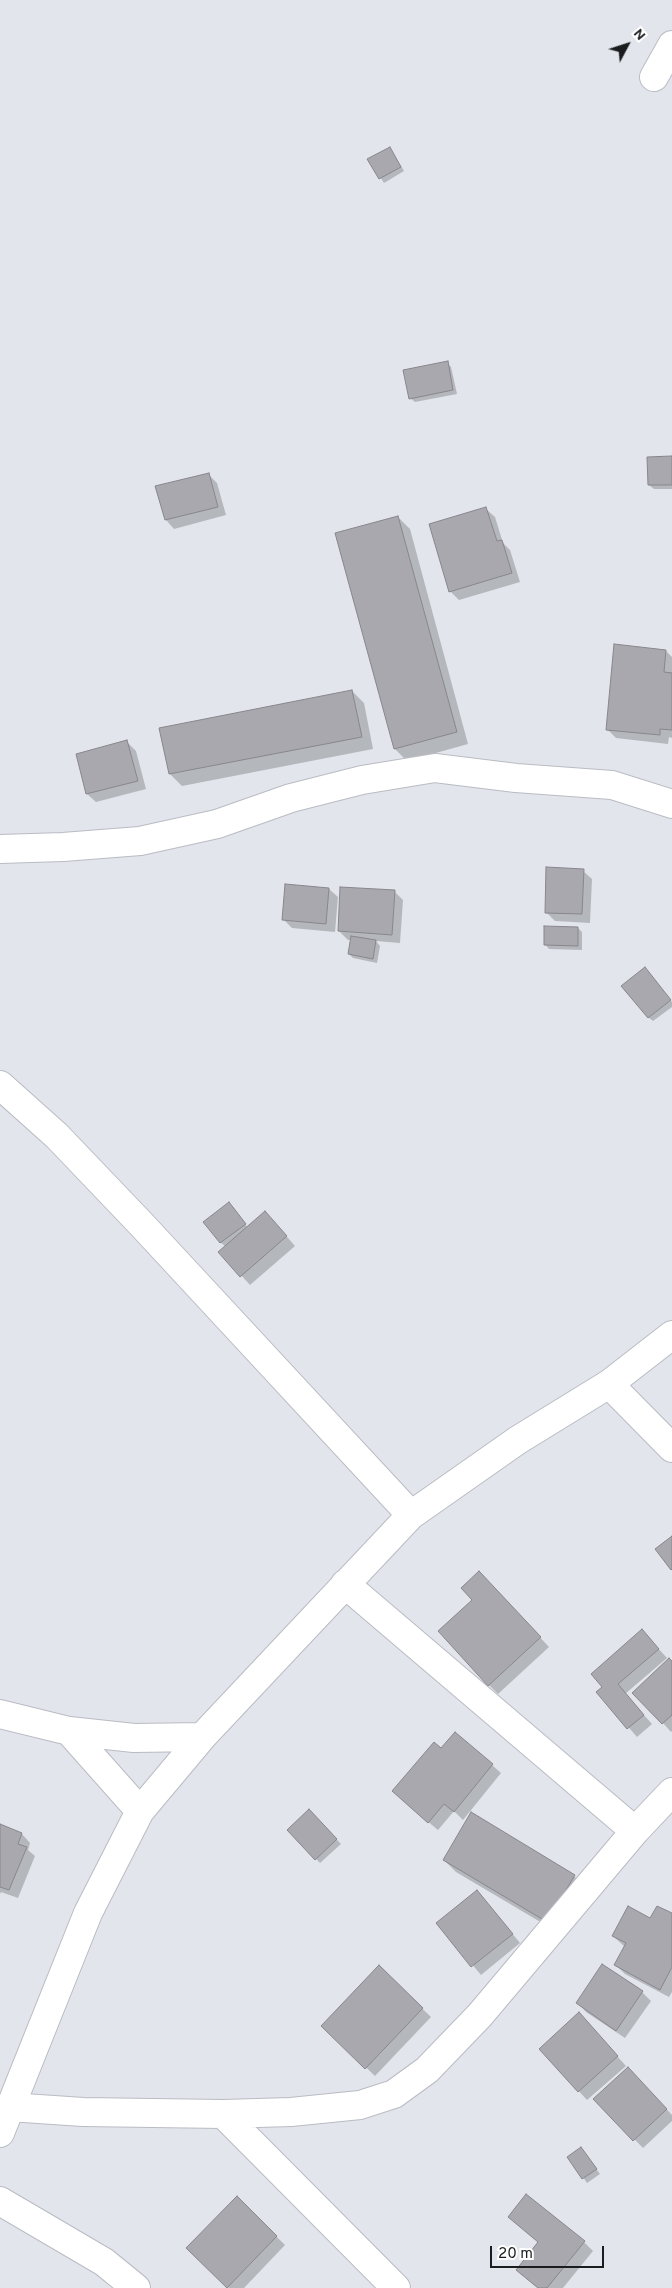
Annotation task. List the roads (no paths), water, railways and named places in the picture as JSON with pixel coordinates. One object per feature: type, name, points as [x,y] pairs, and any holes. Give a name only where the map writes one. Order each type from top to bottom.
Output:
[{"type":"street","points":[[654,77],[672,45]]},
{"type":"street","points":[[0,849],[63,847],[140,841],[217,824],[291,798],[362,780],[435,768],[516,778],[612,786],[672,804]]},
{"type":"street","points":[[0,1085],[57,1136],[110,1191],[411,1515]]},
{"type":"street","points":[[0,2132],[88,1913],[140,1811],[202,1737],[411,1515],[518,1440],[609,1384],[672,1335]]},
{"type":"street","points":[[609,1384],[672,1448]]},
{"type":"street","points":[[345,1584],[635,1831]]},
{"type":"street","points":[[0,1714],[69,1731],[134,1738],[202,1737]]},
{"type":"street","points":[[69,1731],[140,1811]]},
{"type":"street","points":[[9,2107],[83,2112],[223,2114],[291,2112],[360,2105],[394,2094],[427,2070],[480,2015],[635,1831],[672,1792]]},
{"type":"street","points":[[223,2114],[396,2288]]},
{"type":"street","points":[[0,2201],[104,2262],[136,2288]]}]
